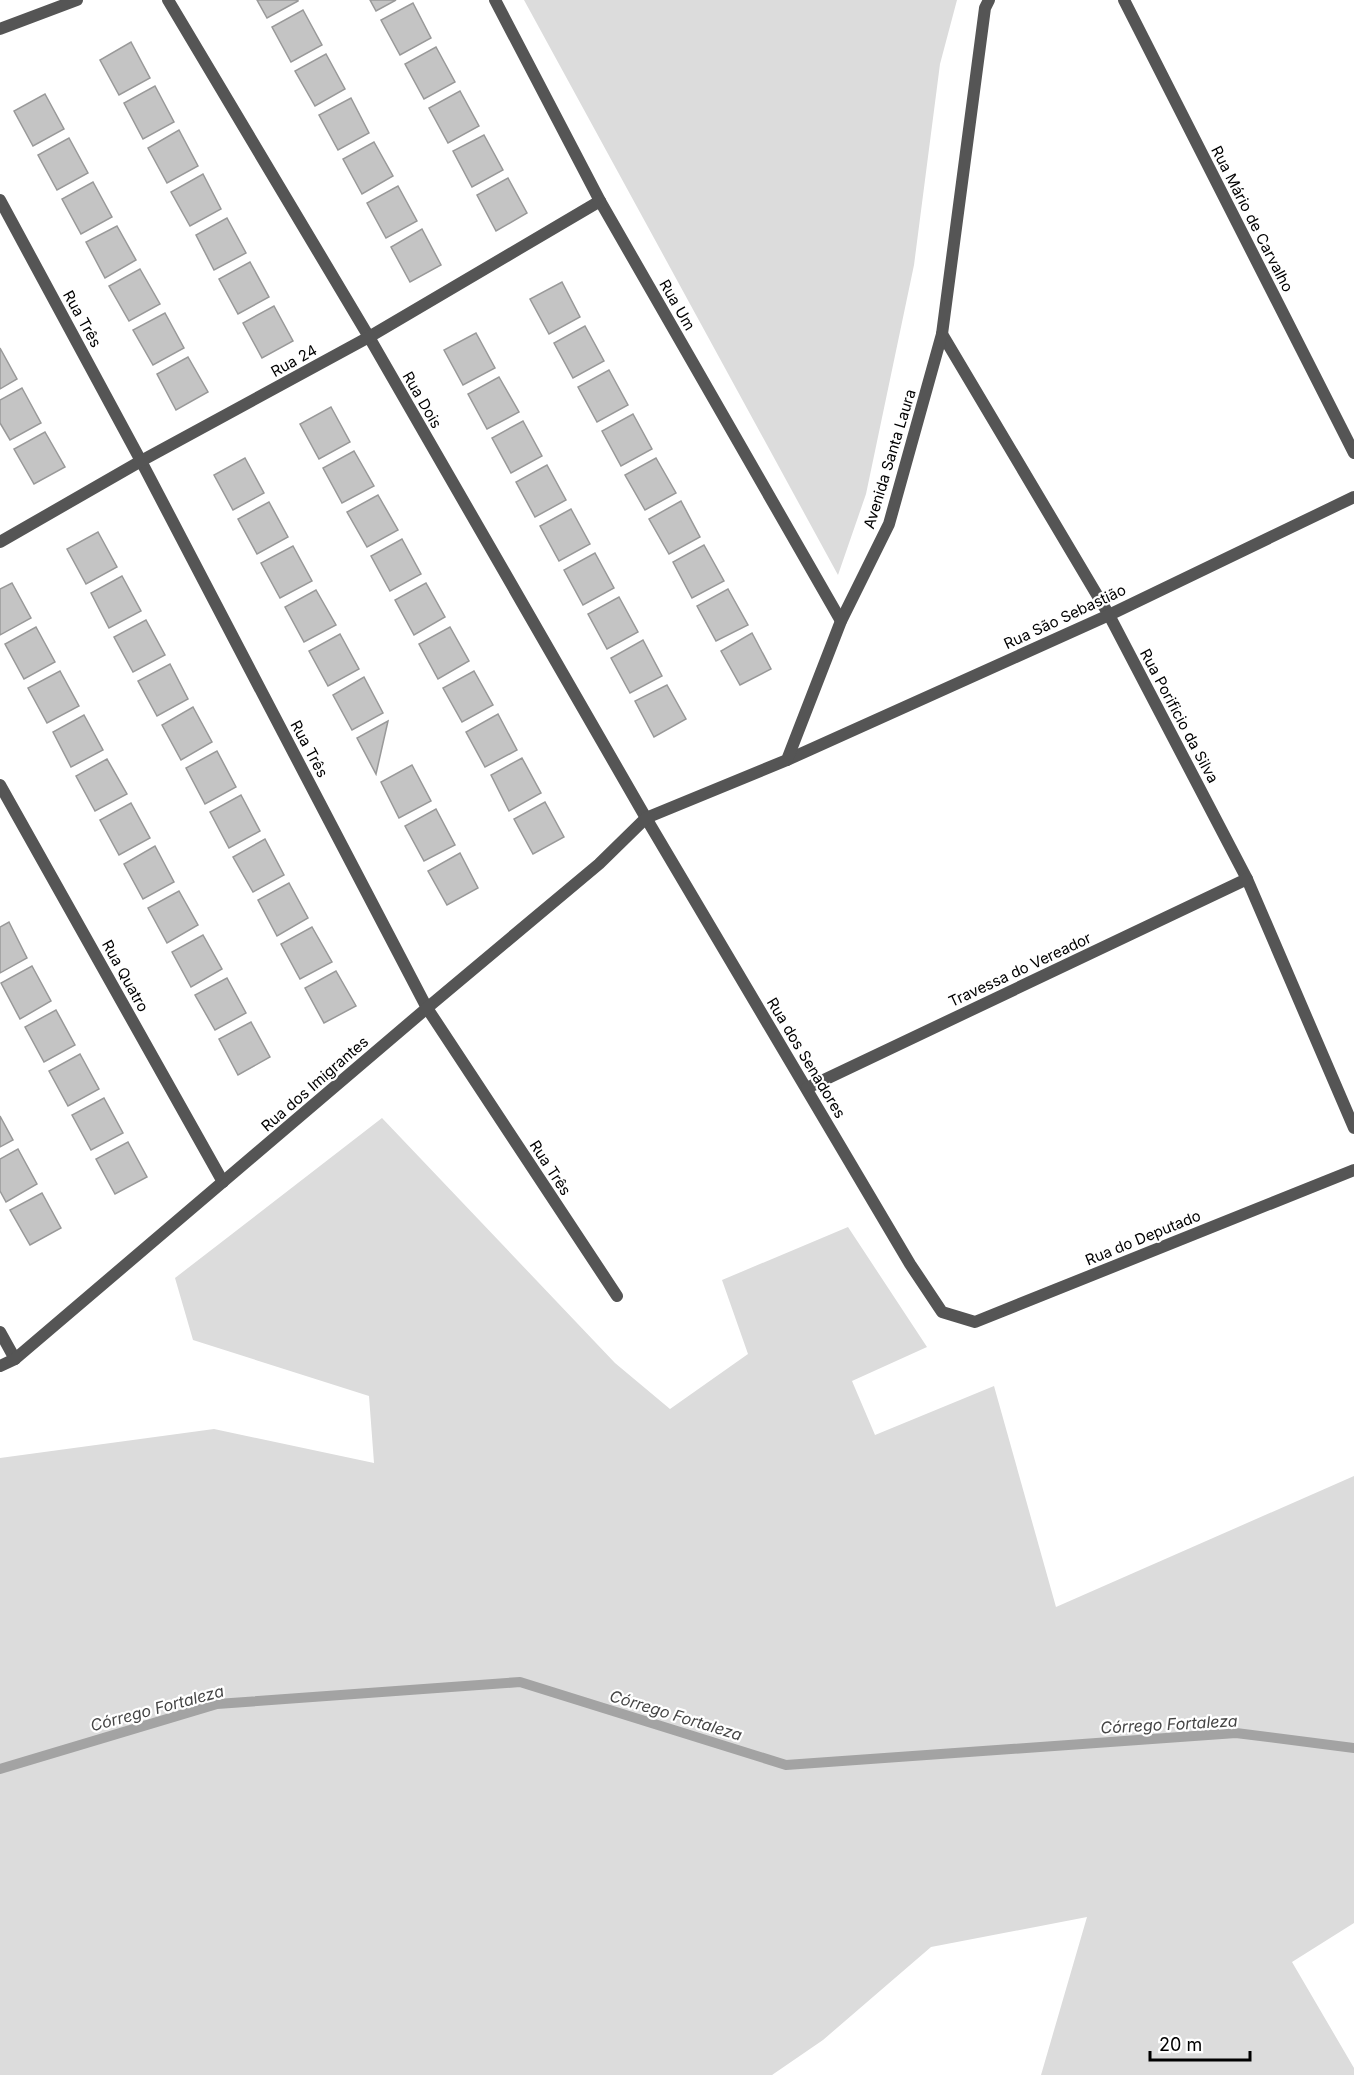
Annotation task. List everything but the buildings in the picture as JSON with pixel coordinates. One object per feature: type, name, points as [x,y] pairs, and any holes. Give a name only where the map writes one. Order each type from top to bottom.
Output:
[{"type":"street","points":[[0,29],[76,0]]},
{"type":"street","name":"Rua Dois","points":[[168,0],[369,337],[646,818]]},
{"type":"street","name":"Rua Um","points":[[495,0],[600,201],[841,621]]},
{"type":"street","name":"Avenida Santa Laura","points":[[787,760],[841,621],[889,524],[942,334],[985,8],[988,0]]},
{"type":"street","name":"Rua Mário de Carvalho","points":[[1124,0],[1354,453]]},
{"type":"street","name":"Rua Três","points":[[0,200],[141,461],[427,1008],[617,1296]]},
{"type":"street","name":"Rua 24","points":[[0,542],[141,461],[369,337],[600,201]]},
{"type":"street","name":"Rua Porificio da Silva","points":[[942,334],[1109,615],[1247,879],[1354,1128]]},
{"type":"street","name":"Rua São Sebastião","points":[[787,760],[1109,615],[1354,497]]},
{"type":"street","points":[[646,818],[787,760]]},
{"type":"street","name":"Rua Quatro","points":[[0,785],[224,1182]]},
{"type":"street","name":"Rua dos Imigrantes","points":[[0,1366],[15,1359],[599,864],[646,818]]},
{"type":"street","name":"Rua dos Senadores","points":[[646,818],[910,1264],[942,1312]]},
{"type":"street","name":"Travessa do Vereador","points":[[807,1088],[1247,879]]},
{"type":"street","name":"Rua do Deputado","points":[[942,1312],[975,1322],[1354,1170]]},
{"type":"street","points":[[0,1332],[15,1359]]},
{"type":"shaded area","points":[[524,0],[957,0],[940,64],[914,265],[866,494],[838,575]]},
{"type":"shaded area","points":[[382,1118],[615,1363],[670,1409],[748,1354],[722,1280],[848,1227],[927,1347],[852,1381],[875,1435],[994,1386],[1056,1607],[1354,1476],[1354,1923],[1292,1962],[1354,2068],[1354,2075],[1041,2075],[1087,1917],[931,1947],[823,2040],[772,2075],[0,2075],[0,1458],[214,1429],[374,1463],[369,1396],[193,1340],[175,1278]]},
{"type":"waterway","name":"Córrego Fortaleza","points":[[0,1769],[217,1704],[520,1682],[786,1765],[1236,1733],[1354,1748]]}]
